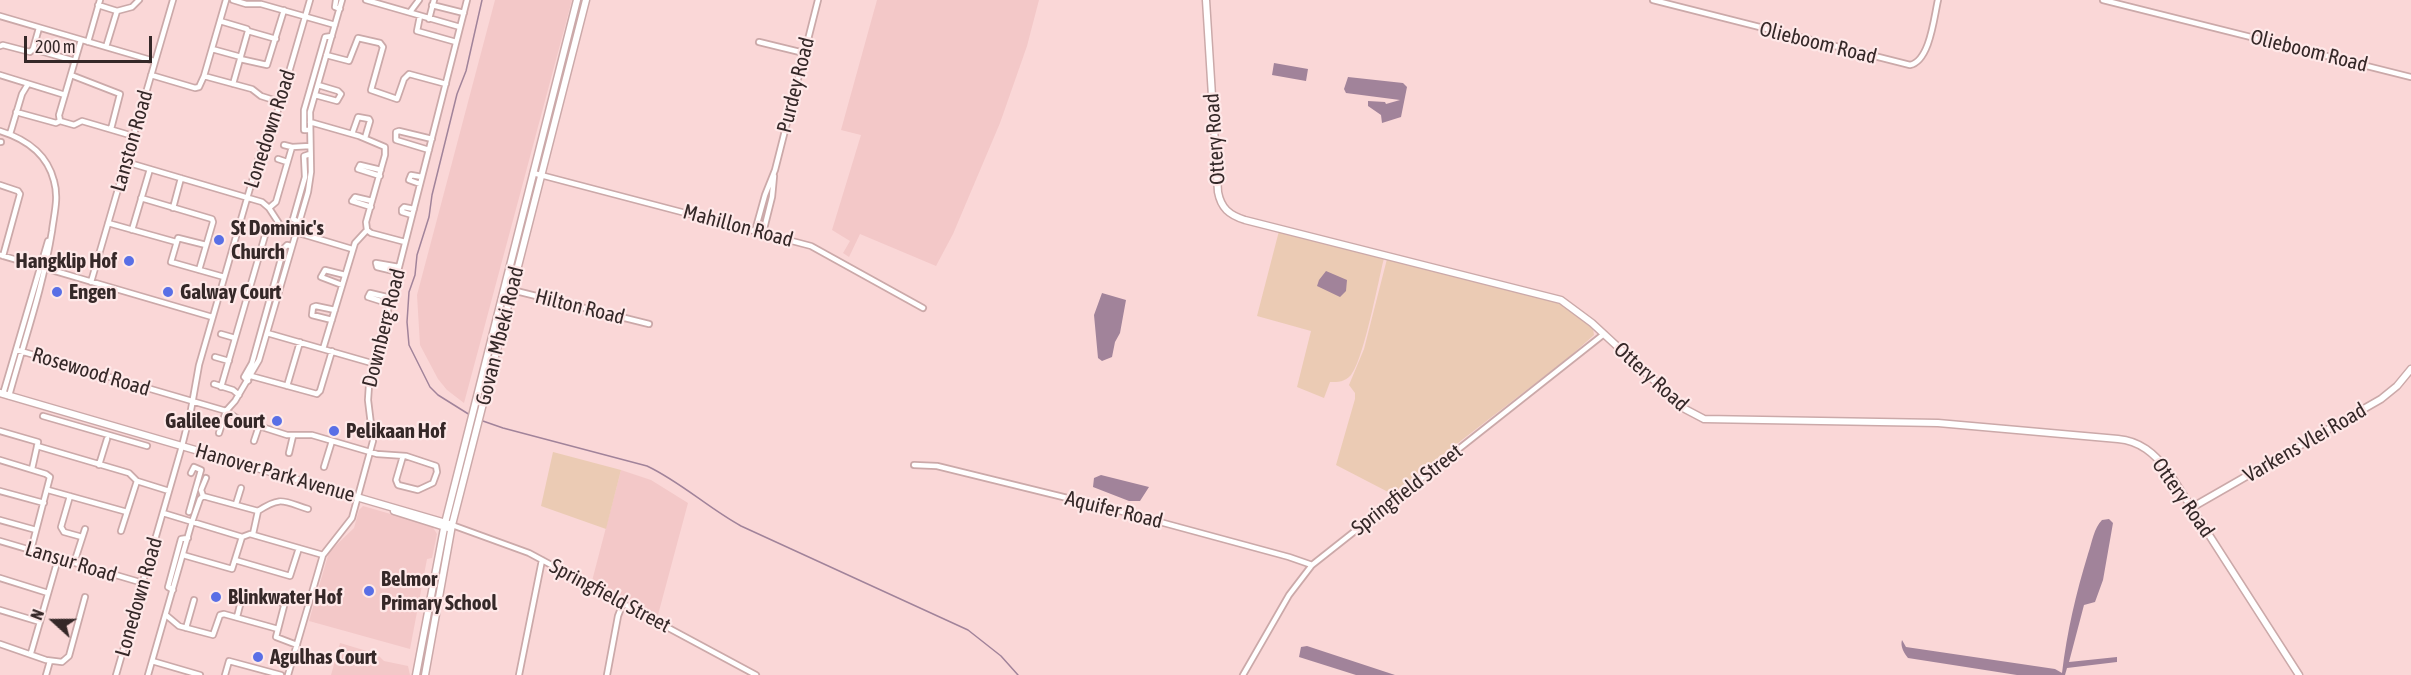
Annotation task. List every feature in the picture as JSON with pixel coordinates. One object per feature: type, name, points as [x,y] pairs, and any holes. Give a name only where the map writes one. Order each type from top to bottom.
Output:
[{"type":"street","points":[[88,42],[99,2],[117,11],[132,7],[139,0]]},
{"type":"street","name":"Lanston Road","points":[[91,282],[173,0]]},
{"type":"street","points":[[151,75],[195,88],[201,85],[226,0]]},
{"type":"street","points":[[236,0],[273,7],[335,25]]},
{"type":"street","points":[[273,7],[275,0]]},
{"type":"street","name":"Lonedown Road","points":[[116,675],[182,446],[199,365],[212,318],[259,157],[273,127],[310,0]]},
{"type":"street","points":[[336,0],[335,7],[340,9]]},
{"type":"street","points":[[219,433],[226,411],[239,395],[259,360],[299,222],[310,180],[309,130],[315,95],[342,0]]},
{"type":"street","points":[[366,0],[460,27]]},
{"type":"street","points":[[398,9],[400,0]]},
{"type":"street","points":[[410,12],[419,0]]},
{"type":"street","name":"Downberg Road","points":[[288,675],[323,555],[352,518],[371,451],[373,431],[368,393],[467,0]]},
{"type":"street","name":"Govan Mbeki Road","points":[[416,675],[448,526],[577,0]]},
{"type":"street","name":"Govan Mbeki Road","points":[[476,415],[512,290],[586,0]]},
{"type":"street","name":"Purdey Road","points":[[763,233],[772,197],[775,170],[818,0]]},
{"type":"street","name":"Ottery Road","points":[[1206,0],[1218,192],[1226,211],[1245,220],[1556,298],[1571,306],[1685,409],[1700,418],[1938,423],[2128,440],[2146,448],[2160,460],[2299,675]]},
{"type":"street","name":"Olieboom Road","points":[[1655,0],[1910,65],[1916,64],[1924,56],[1938,0]]},
{"type":"street","name":"Olieboom Road","points":[[2103,0],[2411,77]]},
{"type":"street","points":[[429,19],[433,3],[464,13]]},
{"type":"street","points":[[212,48],[267,65],[284,10]]},
{"type":"street","points":[[106,47],[117,11]]},
{"type":"street","points":[[0,16],[154,61]]},
{"type":"street","points":[[420,16],[417,31],[456,42]]},
{"type":"street","points":[[220,21],[276,39]]},
{"type":"street","points":[[0,46],[28,52],[33,49],[39,27]]},
{"type":"street","points":[[233,84],[248,31]]},
{"type":"street","points":[[309,130],[304,130],[304,110],[325,37],[332,36]]},
{"type":"street","points":[[326,55],[349,61],[358,38],[380,43],[383,47],[372,90],[397,99],[404,78],[409,74],[446,84]]},
{"type":"street","points":[[60,121],[59,115],[81,40]]},
{"type":"street","points":[[759,42],[804,53]]},
{"type":"street","points":[[33,49],[75,61]]},
{"type":"street","points":[[0,75],[65,95]]},
{"type":"street","points":[[71,75],[120,94],[111,129]]},
{"type":"street","points":[[204,76],[254,90],[261,96],[280,102]]},
{"type":"street","points":[[10,134],[22,94],[28,84]]},
{"type":"street","points":[[315,95],[337,102],[340,94],[338,91],[318,85]]},
{"type":"street","points":[[16,112],[56,123],[60,121],[74,125],[81,121],[133,136]]},
{"type":"street","points":[[352,134],[357,117],[369,119],[365,138]]},
{"type":"street","points":[[310,122],[365,138],[385,147],[386,155],[366,224],[367,230],[371,234],[405,242]]},
{"type":"street","points":[[0,131],[31,145],[40,154],[50,170],[57,198],[44,268],[4,394]]},
{"type":"street","points":[[429,150],[395,138],[399,131],[432,139]]},
{"type":"street","points":[[284,145],[310,146]]},
{"type":"street","points":[[269,208],[276,202],[292,147]]},
{"type":"street","points":[[278,159],[287,162]]},
{"type":"street","points":[[126,162],[262,202],[284,229],[352,249]]},
{"type":"street","points":[[132,230],[150,169]]},
{"type":"street","name":"Purdey Road","points":[[755,231],[775,170]]},
{"type":"street","name":"Mahillon Road","points":[[533,173],[819,248],[923,308]]},
{"type":"street","points":[[420,184],[409,178],[411,175],[422,177]]},
{"type":"street","points":[[173,208],[181,178]]},
{"type":"street","points":[[273,182],[281,185]]},
{"type":"street","points":[[0,185],[18,191],[20,194],[2,256],[212,318]]},
{"type":"street","points":[[141,198],[212,219],[199,270]]},
{"type":"street","points":[[108,223],[176,242]]},
{"type":"street","points":[[222,387],[264,239],[268,229],[278,224]]},
{"type":"street","points":[[323,349],[352,249],[367,230]]},
{"type":"street","points":[[255,237],[264,239]]},
{"type":"street","points":[[206,245],[179,238],[172,262],[224,277]]},
{"type":"street","points":[[291,246],[287,245],[285,248],[252,360],[244,377],[314,394],[319,393],[332,351]]},
{"type":"street","points":[[249,260],[257,262]]},
{"type":"street","points":[[342,285],[321,277],[325,270],[345,274]]},
{"type":"street","points":[[243,284],[250,286]]},
{"type":"street","name":"Hilton Road","points":[[512,290],[649,324]]},
{"type":"street","points":[[236,307],[244,309]]},
{"type":"street","points":[[332,320],[312,315],[313,307],[334,310]]},
{"type":"street","points":[[267,333],[375,364]]},
{"type":"street","points":[[221,334],[235,338]]},
{"type":"street","name":"Springfield Street","points":[[1243,675],[1289,595],[1312,565],[1604,334]]},
{"type":"street","points":[[287,386],[300,342]]},
{"type":"street","name":"Rosewood Road","points":[[19,350],[226,411],[237,419],[294,436],[310,435],[391,456],[403,456],[436,466],[437,472],[433,483],[418,490],[398,484],[396,480],[403,456]]},
{"type":"street","points":[[215,357],[229,361]]},
{"type":"street","name":"Varkens Vlei Road","points":[[2192,508],[2381,399],[2397,386],[2411,369]]},
{"type":"street","points":[[214,384],[239,395]]},
{"type":"street","name":"Hanover Park Avenue","points":[[4,394],[378,503],[400,514],[448,526]]},
{"type":"street","points":[[43,416],[147,446]]},
{"type":"street","points":[[254,441],[259,426]]},
{"type":"street","points":[[123,440],[126,430]]},
{"type":"street","points":[[0,431],[38,442],[32,470]]},
{"type":"street","points":[[289,453],[294,436]]},
{"type":"street","points":[[99,465],[107,440]]},
{"type":"street","points":[[324,467],[332,441]]},
{"type":"street","points":[[37,446],[129,473],[137,481],[169,491]]},
{"type":"street","points":[[0,460],[50,476],[31,550]]},
{"type":"street","name":"Aquifer Road","points":[[914,465],[937,466],[1075,499],[1281,554],[1312,565]]},
{"type":"street","points":[[148,675],[192,522],[201,470],[194,467],[191,473]]},
{"type":"street","points":[[203,496],[201,490],[206,478]]},
{"type":"street","points":[[121,531],[137,481]]},
{"type":"street","points":[[236,504],[241,488]]},
{"type":"street","points":[[48,490],[127,512]]},
{"type":"street","points":[[0,491],[44,503]]},
{"type":"street","points":[[70,496],[62,529],[82,537]]},
{"type":"street","points":[[189,512],[203,496]]},
{"type":"street","points":[[203,496],[258,511]]},
{"type":"street","points":[[253,534],[258,511],[274,501],[280,500],[308,509]]},
{"type":"street","points":[[163,513],[242,537]]},
{"type":"street","points":[[0,520],[36,531]]},
{"type":"street","name":"Govan Mbeki Road","points":[[425,675],[448,526]]},
{"type":"street","name":"Springfield Street","points":[[448,526],[520,549],[543,560],[756,675]]},
{"type":"street","points":[[74,563],[85,529]]},
{"type":"street","points":[[183,555],[232,569],[242,537],[245,534],[253,534],[323,555]]},
{"type":"street","points":[[173,590],[168,587],[173,568],[182,539],[188,538]]},
{"type":"street","name":"Lansur Road","points":[[0,541],[143,583]]},
{"type":"street","points":[[235,560],[289,576],[299,548]]},
{"type":"street","points":[[31,653],[58,559]]},
{"type":"street","points":[[519,675],[543,560]]},
{"type":"street","points":[[0,578],[48,593]]},
{"type":"street","points":[[237,617],[243,593],[284,604],[277,639],[297,645]]},
{"type":"street","points":[[0,644],[59,663],[69,656],[86,597]]},
{"type":"street","points":[[186,628],[194,600]]},
{"type":"street","points":[[607,675],[618,616],[623,603]]},
{"type":"street","points":[[0,610],[40,622]]},
{"type":"street","points":[[166,615],[178,625],[213,635],[221,614],[278,629]]},
{"type":"street","points":[[46,675],[50,661]]},
{"type":"street","points":[[152,661],[200,675]]},
{"type":"street","points":[[225,675],[229,661],[281,675]]},
{"type":"shaded area","points":[[495,0],[572,0],[464,403],[447,390],[438,379],[420,345],[417,295]]},
{"type":"shaded area","points":[[877,0],[1039,0],[1027,46],[1000,123],[953,234],[936,266],[860,234],[849,257],[843,253],[850,241],[832,230],[861,135],[841,130]]},
{"type":"shaded area","points":[[1274,63],[1308,69],[1306,81],[1272,75]]},
{"type":"shaded area","points":[[1348,77],[1403,83],[1407,87],[1401,117],[1382,123],[1381,115],[1368,106],[1368,101],[1385,102],[1386,104],[1400,100],[1346,93],[1344,89]]},
{"type":"shaded area","points":[[1279,231],[1384,258],[1366,337],[1356,366],[1346,379],[1330,382],[1324,398],[1297,387],[1311,331],[1257,316]]},
{"type":"shaded area","points":[[1387,259],[1549,299],[1577,316],[1593,329],[1594,335],[1568,358],[1392,494],[1336,465],[1355,399],[1355,393],[1349,385],[1364,349]]},
{"type":"shaded area","points":[[1326,271],[1347,280],[1346,291],[1340,297],[1317,286]]},
{"type":"shaded area","points":[[1102,293],[1126,300],[1120,333],[1115,342],[1112,357],[1102,361],[1098,358],[1094,315]]},
{"type":"shaded area","points":[[553,452],[621,470],[606,529],[541,506]]},
{"type":"shaded area","points":[[621,470],[651,480],[688,503],[658,615],[592,581]]},
{"type":"shaded area","points":[[1101,475],[1149,487],[1140,501],[1129,501],[1093,487],[1094,478]]},
{"type":"shaded area","name":"Belmor Primary School","points":[[363,506],[432,526],[437,534],[432,558],[427,559],[410,649],[309,621],[329,552],[354,528],[359,510]]},
{"type":"shaded area","points":[[2109,519],[2113,523],[2103,580],[2095,602],[2084,605],[2069,662],[2117,657],[2117,662],[2067,668],[2065,675],[2017,675],[1908,658],[1905,654],[1902,640],[1906,647],[2055,669],[2062,673],[2072,613],[2092,540],[2099,523]]},
{"type":"shaded area","points":[[340,643],[377,654],[384,661],[408,666],[410,675],[331,675]]},
{"type":"shaded area","points":[[1307,646],[1395,675],[1356,675],[1299,657],[1301,647]]},
{"type":"waterway","points":[[470,415],[438,395],[430,387],[409,345],[407,322],[409,292],[415,275],[417,255],[429,217],[432,195],[457,94],[466,71],[482,0]]},
{"type":"waterway","points":[[480,420],[647,466],[741,526],[968,630],[1001,656],[1018,675]]},
{"type":"place","name":"St Dominic's Church","points":[[219,240]]},
{"type":"place","name":"Hangklip Hof","points":[[129,261]]},
{"type":"place","name":"Engen","points":[[57,292]]},
{"type":"place","name":"Galway Court","points":[[168,292]]},
{"type":"place","name":"Galilee Court","points":[[277,421]]},
{"type":"place","name":"Pelikaan Hof","points":[[334,431]]},
{"type":"place","name":"Belmor Primary School","points":[[369,591]]},
{"type":"place","name":"Blinkwater Hof","points":[[216,597]]},
{"type":"place","name":"Agulhas Court","points":[[258,657]]}]
